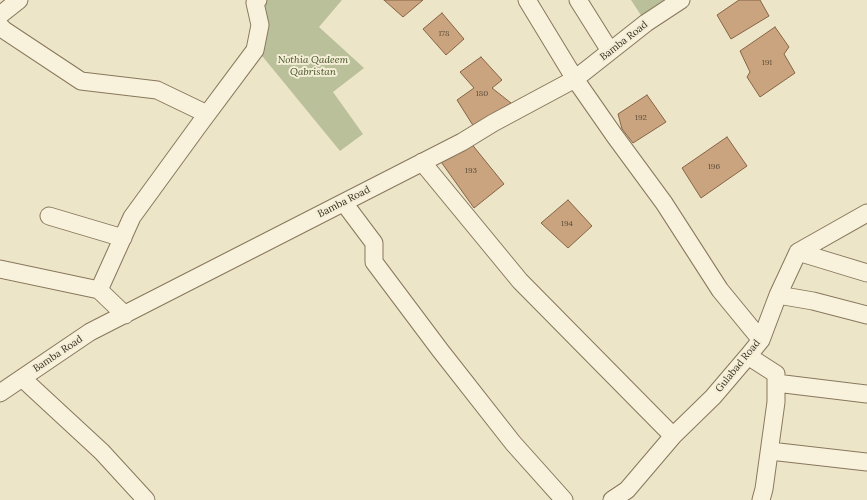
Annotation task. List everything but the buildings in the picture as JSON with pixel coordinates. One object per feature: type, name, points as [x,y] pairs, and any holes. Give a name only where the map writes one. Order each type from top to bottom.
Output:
[{"type":"street","points":[[0,15],[19,0]]},
{"type":"street","points":[[99,290],[132,217],[255,50],[260,26],[255,3],[258,0]]},
{"type":"street","points":[[527,0],[575,79],[664,203],[720,290],[760,340]]},
{"type":"street","points":[[578,0],[610,51]]},
{"type":"street","name":"Bamba Road","points":[[0,393],[90,332],[462,142],[493,123],[575,79],[646,23],[681,0]]},
{"type":"street","points":[[0,26],[81,81],[157,90],[207,114]]},
{"type":"street","points":[[422,162],[520,281],[673,436]]},
{"type":"street","points":[[344,203],[374,243],[374,262],[440,350],[513,443],[564,500]]},
{"type":"street","points":[[798,252],[867,213]]},
{"type":"street","points":[[49,216],[123,238]]},
{"type":"street","points":[[798,252],[867,273]]},
{"type":"street","name":"Gulabad Road","points":[[612,500],[627,490],[673,436],[713,397],[748,356],[760,340],[778,295],[798,252]]},
{"type":"street","points":[[0,269],[99,290],[125,315]]},
{"type":"street","points":[[778,295],[813,301],[867,315]]},
{"type":"street","points":[[748,356],[776,374],[776,402],[770,451],[761,500]]},
{"type":"street","points":[[22,378],[102,452],[146,500]]},
{"type":"street","points":[[776,383],[867,394]]},
{"type":"street","points":[[770,451],[867,462]]},
{"type":"green space","name":"Nothia Qadeem Qabristan","points":[[258,0],[342,0],[319,27],[364,68],[333,92],[363,134],[340,151],[263,57],[255,50]]},
{"type":"green space","points":[[631,0],[681,0],[646,23]]}]
